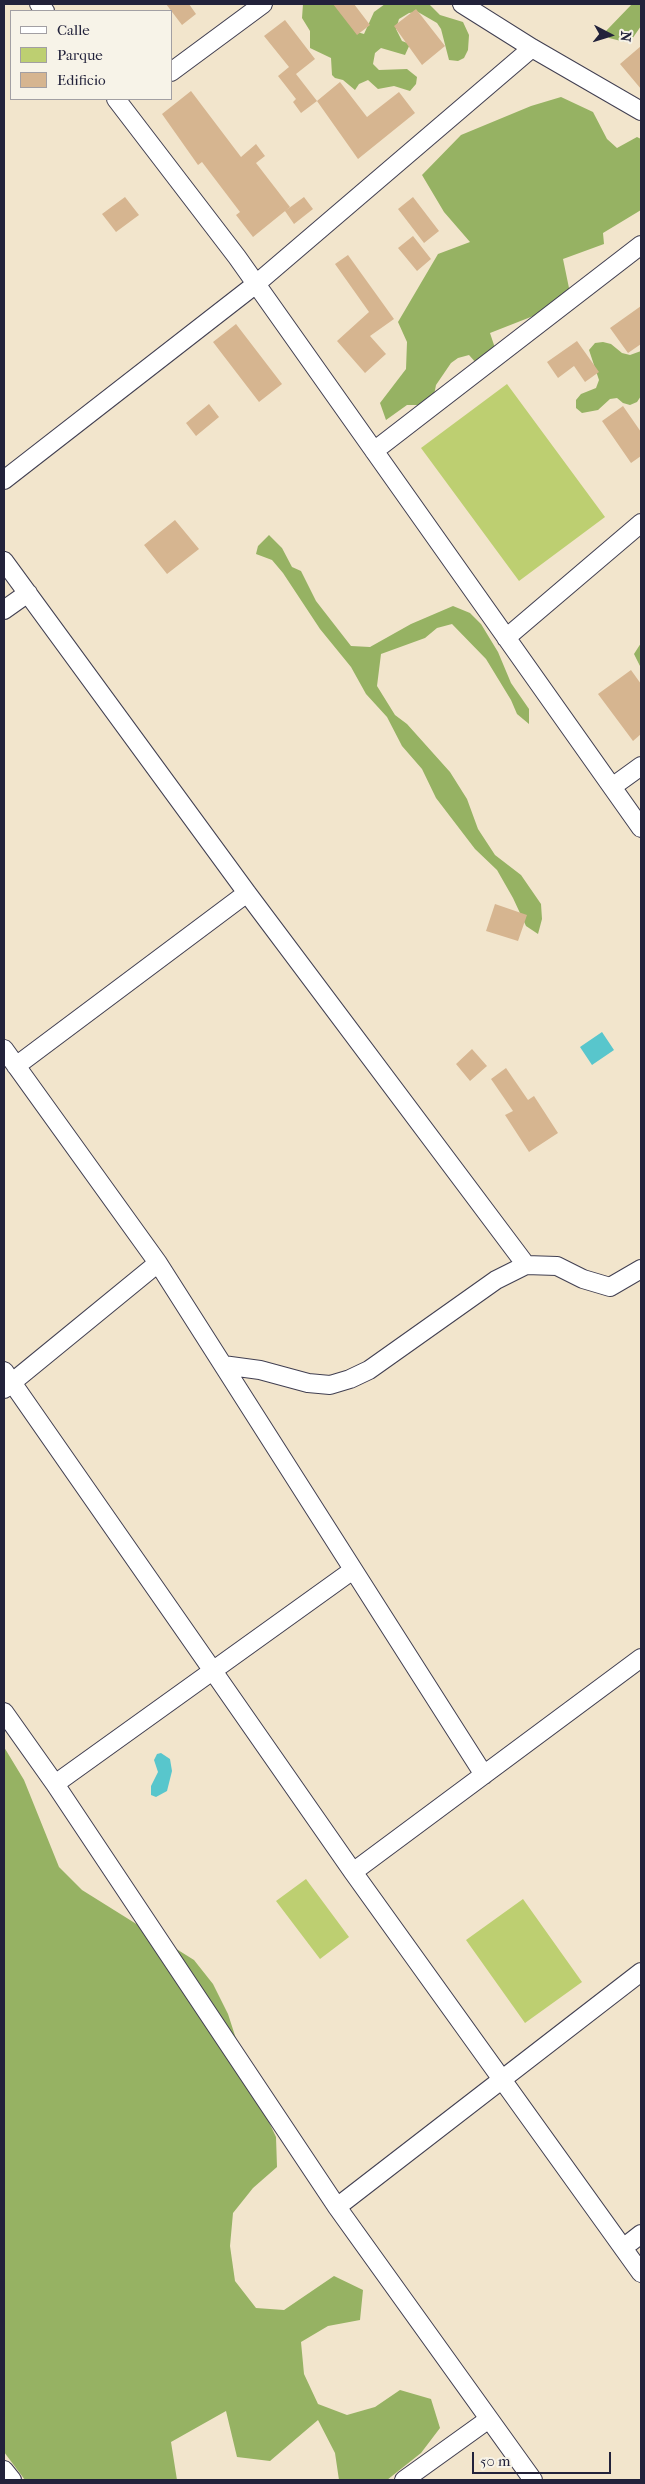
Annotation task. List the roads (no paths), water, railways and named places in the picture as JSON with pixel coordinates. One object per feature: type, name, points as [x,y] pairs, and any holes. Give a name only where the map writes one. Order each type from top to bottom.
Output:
[{"type":"street","points":[[172,71],[263,4]]},
{"type":"street","points":[[462,4],[532,48],[641,111]]},
{"type":"street","points":[[4,480],[256,284],[532,48]]},
{"type":"street","points":[[125,102],[641,828]]},
{"type":"street","points":[[374,451],[641,245]]},
{"type":"street","points":[[506,638],[641,523]]},
{"type":"street","points":[[4,560],[247,892],[526,1265]]},
{"type":"street","points":[[4,610],[28,593]]},
{"type":"street","points":[[612,787],[641,766]]},
{"type":"street","points":[[16,1066],[247,892]]},
{"type":"street","points":[[4,1049],[158,1263],[484,1775]]},
{"type":"street","points":[[158,1263],[6,1381],[213,1671],[353,1872],[641,2273]]},
{"type":"street","points":[[223,1365],[260,1370],[308,1383],[330,1384],[350,1379],[369,1370],[496,1280],[526,1265],[557,1266],[583,1280],[610,1287],[641,1269]]},
{"type":"street","points":[[55,1784],[354,1570]]},
{"type":"street","points":[[353,1872],[641,1658]]},
{"type":"street","points":[[4,1712],[55,1784],[336,2207],[533,2480]]},
{"type":"street","points":[[336,2207],[641,1972]]},
{"type":"street","points":[[623,2248],[641,2234]]},
{"type":"street","points":[[404,2480],[489,2419]]},
{"type":"street","points":[[4,2470],[12,2480]]},
{"type":"water","points":[[602,1032],[614,1050],[592,1065],[580,1047]]},
{"type":"water","points":[[161,1753],[170,1759],[172,1771],[167,1791],[156,1797],[151,1795],[151,1786],[158,1772],[154,1760],[157,1754]]}]
